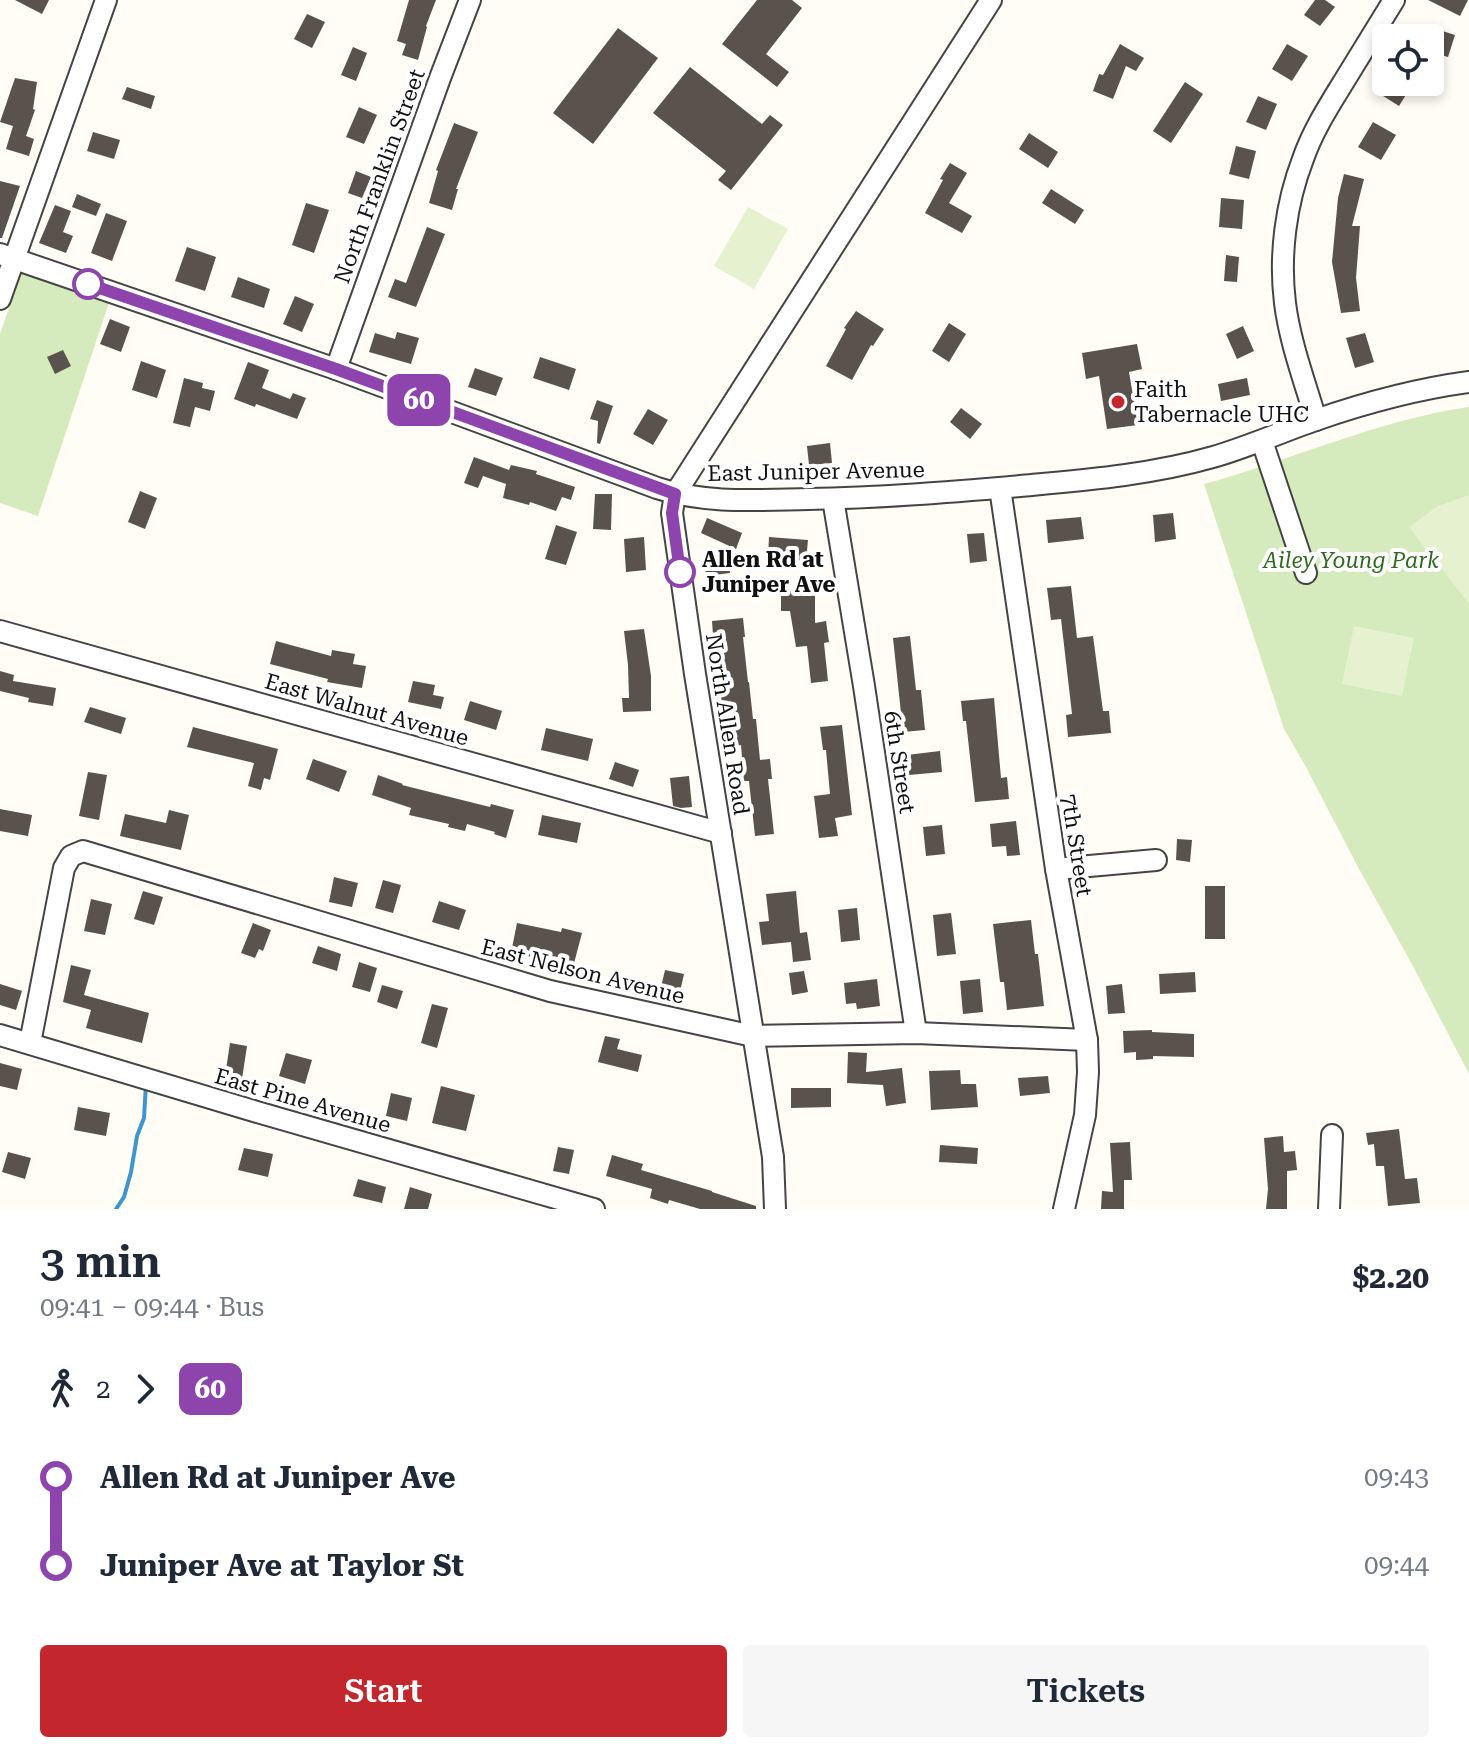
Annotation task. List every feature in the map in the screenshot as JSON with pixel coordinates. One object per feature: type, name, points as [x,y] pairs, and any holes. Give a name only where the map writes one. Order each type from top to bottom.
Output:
[{"type":"street","points":[[0,299],[7,257],[106,0]]},
{"type":"street","name":"North Franklin Street","points":[[336,369],[470,0]]},
{"type":"street","points":[[675,494],[991,0]]},
{"type":"street","points":[[1316,420],[1292,340],[1285,302],[1283,277],[1289,210],[1304,156],[1325,111],[1394,0]]},
{"type":"street","name":"East Juniper Avenue","points":[[7,257],[336,369],[675,494],[719,501],[833,499],[1000,488],[1101,479],[1158,470],[1212,457],[1316,420],[1394,397],[1469,382]]},
{"type":"street","points":[[1262,441],[1306,573]]},
{"type":"street","name":"7th Street","points":[[1000,488],[1056,869],[1087,1040],[1085,1115],[1064,1209]]},
{"type":"street","name":"North Allen Road","points":[[675,494],[672,513],[773,1157],[775,1209]]},
{"type":"street","name":"6th Street","points":[[833,499],[916,1033]]},
{"type":"street","name":"East Walnut Avenue","points":[[0,631],[721,833]]},
{"type":"street","name":"East Nelson Avenue","points":[[30,1043],[64,868],[71,856],[83,851],[550,991],[753,1036],[916,1033],[1087,1040]]},
{"type":"street","points":[[1056,869],[1156,860]]},
{"type":"street","name":"East Pine Avenue","points":[[0,1035],[594,1209]]},
{"type":"street","points":[[1329,1209],[1332,1135]]},
{"type":"green space","points":[[748,207],[788,229],[754,289],[714,266]]},
{"type":"green space","points":[[23,268],[110,300],[38,516],[0,503],[0,334]]},
{"type":"green space","name":"Ailey Young Park","points":[[1469,407],[1469,1074],[1284,729],[1204,484],[1401,421]]},
{"type":"green space","points":[[1469,495],[1469,604],[1409,527],[1438,506]]},
{"type":"green space","points":[[1354,626],[1414,638],[1402,696],[1342,684]]},
{"type":"building","points":[[15,0],[49,0],[42,14]]},
{"type":"building","points":[[409,0],[436,0],[418,60],[402,55],[406,44],[397,41]]},
{"type":"building","points":[[757,0],[792,0],[802,8],[766,54],[789,72],[777,87],[722,44]]},
{"type":"building","points":[[1315,0],[1325,0],[1335,7],[1320,26],[1304,15]]},
{"type":"building","points":[[1428,0],[1468,0],[1460,16]]},
{"type":"building","points":[[307,14],[325,22],[312,48],[294,39]]},
{"type":"building","points":[[618,28],[658,58],[593,144],[553,113]]},
{"type":"building","points":[[1444,31],[1455,35],[1448,57],[1444,56]]},
{"type":"building","points":[[1120,44],[1144,58],[1136,71],[1126,66],[1113,99],[1093,91],[1099,74],[1103,75]]},
{"type":"building","points":[[1287,44],[1308,56],[1292,81],[1272,69]]},
{"type":"building","points":[[353,47],[367,53],[356,81],[341,75]]},
{"type":"building","points":[[690,67],[762,124],[770,115],[783,125],[731,190],[718,180],[726,171],[653,113]]},
{"type":"building","points":[[15,78],[37,82],[35,110],[26,136],[34,139],[29,156],[6,149],[13,126],[0,122]]},
{"type":"building","points":[[1185,82],[1203,94],[1171,143],[1153,131]]},
{"type":"building","points":[[127,87],[155,96],[151,109],[122,99]]},
{"type":"building","points":[[1258,96],[1277,104],[1266,130],[1246,122]]},
{"type":"building","points":[[1383,96],[1405,96],[1399,106]]},
{"type":"building","points":[[359,107],[377,115],[364,144],[346,137]]},
{"type":"building","points":[[1373,122],[1396,135],[1381,160],[1358,147]]},
{"type":"building","points":[[454,123],[478,132],[456,189],[452,210],[429,203],[436,170]]},
{"type":"building","points":[[93,132],[120,140],[114,159],[87,151]]},
{"type":"building","points":[[1029,133],[1058,152],[1048,168],[1019,149]]},
{"type":"building","points":[[1236,146],[1256,151],[1249,179],[1229,174]]},
{"type":"building","points":[[950,163],[967,173],[949,203],[972,216],[962,233],[925,213]]},
{"type":"building","points":[[356,171],[371,177],[362,198],[348,193]]},
{"type":"building","points":[[1344,174],[1364,179],[1352,226],[1360,226],[1356,278],[1360,311],[1341,313],[1332,262],[1338,198]]},
{"type":"building","points":[[0,181],[20,186],[2,238],[0,238]]},
{"type":"building","points":[[1051,189],[1084,210],[1075,224],[1042,203]]},
{"type":"building","points":[[77,194],[101,204],[96,216],[72,207]]},
{"type":"building","points":[[1221,198],[1244,200],[1242,229],[1219,227]]},
{"type":"building","points":[[306,203],[329,210],[314,253],[292,245]]},
{"type":"building","points":[[55,205],[71,211],[63,232],[73,236],[66,253],[39,243]]},
{"type":"building","points":[[106,213],[127,221],[112,261],[91,253]]},
{"type":"building","points":[[427,227],[445,234],[416,307],[388,297],[395,279],[406,283]]},
{"type":"building","points":[[187,247],[216,257],[205,291],[175,281]]},
{"type":"building","points":[[1226,255],[1239,257],[1237,282],[1224,281]]},
{"type":"building","points":[[238,277],[270,289],[264,308],[231,297]]},
{"type":"building","points":[[295,296],[314,304],[302,332],[283,324]]},
{"type":"building","points":[[856,311],[884,329],[871,345],[852,380],[826,366]]},
{"type":"building","points":[[110,319],[130,327],[121,352],[100,344]]},
{"type":"building","points":[[949,323],[966,334],[949,362],[932,351]]},
{"type":"building","points":[[1243,326],[1254,351],[1237,359],[1226,334]]},
{"type":"building","points":[[397,332],[419,338],[411,364],[369,352],[375,333],[395,339]]},
{"type":"building","points":[[1365,333],[1374,362],[1355,368],[1346,338]]},
{"type":"building","name":"Faith Tabernacle UHC","points":[[1137,344],[1142,369],[1129,372],[1138,425],[1107,429],[1099,376],[1086,379],[1082,353]]},
{"type":"building","points":[[63,350],[71,366],[55,374],[47,357]]},
{"type":"building","points":[[540,357],[576,369],[569,390],[533,378]]},
{"type":"building","points":[[141,361],[166,370],[157,398],[132,390]]},
{"type":"building","points":[[248,362],[269,370],[262,388],[290,399],[293,393],[306,398],[297,419],[234,399]]},
{"type":"building","points":[[475,368],[503,378],[496,396],[468,387]]},
{"type":"building","points":[[184,378],[203,383],[202,388],[215,391],[210,411],[195,407],[190,427],[173,423]]},
{"type":"building","points":[[1247,378],[1250,395],[1221,401],[1218,384]]},
{"type":"building","points":[[597,400],[613,406],[600,444],[597,443],[598,421],[590,419]]},
{"type":"building","points":[[961,408],[982,424],[970,439],[950,422]]},
{"type":"building","points":[[648,409],[668,420],[653,445],[633,434]]},
{"type":"building","points":[[830,443],[832,463],[809,465],[807,446]]},
{"type":"building","points":[[474,457],[509,470],[511,465],[537,471],[536,474],[575,487],[571,500],[562,497],[556,511],[530,502],[529,505],[503,498],[506,484],[483,476],[478,488],[464,483]]},
{"type":"building","points":[[140,491],[157,498],[145,529],[128,522]]},
{"type":"building","points":[[595,494],[612,494],[611,530],[593,529]]},
{"type":"building","points":[[1173,513],[1176,539],[1155,542],[1153,515]]},
{"type":"building","points":[[1081,517],[1084,539],[1048,543],[1046,520]]},
{"type":"building","points":[[707,518],[742,533],[736,549],[701,533]]},
{"type":"building","points":[[556,525],[577,532],[566,565],[545,559]]},
{"type":"building","points":[[984,533],[987,561],[970,563],[967,534]]},
{"type":"building","points":[[644,537],[646,570],[626,572],[624,539]]},
{"type":"building","points":[[769,537],[808,540],[806,561],[768,557]]},
{"type":"building","points":[[728,553],[730,573],[706,576],[704,555]]},
{"type":"building","points":[[1071,586],[1077,638],[1093,636],[1103,711],[1109,711],[1111,733],[1068,737],[1066,715],[1072,714],[1061,619],[1051,620],[1047,588]]},
{"type":"building","points":[[781,591],[815,591],[815,623],[826,621],[829,642],[824,643],[828,681],[811,683],[807,646],[796,647],[790,611],[781,611]]},
{"type":"building","points":[[743,618],[748,682],[760,760],[770,759],[772,779],[768,779],[774,834],[755,836],[749,781],[744,781],[741,745],[736,746],[729,705],[722,705],[719,677],[716,677],[712,621]]},
{"type":"building","points":[[644,629],[651,676],[651,711],[623,712],[622,698],[629,698],[624,631]]},
{"type":"building","points":[[910,636],[916,690],[921,690],[925,730],[903,732],[893,638]]},
{"type":"building","points":[[276,641],[331,656],[332,650],[355,654],[353,664],[366,666],[362,688],[327,682],[328,679],[270,664]]},
{"type":"building","points":[[0,671],[14,675],[13,681],[56,688],[53,706],[28,702],[29,698],[0,691]]},
{"type":"building","points":[[413,681],[435,685],[433,695],[444,697],[441,709],[408,702]]},
{"type":"building","points":[[994,698],[1001,778],[1007,777],[1009,799],[975,802],[961,701]]},
{"type":"building","points":[[470,701],[502,711],[496,730],[464,720]]},
{"type":"building","points":[[90,707],[126,718],[121,734],[84,722]]},
{"type":"building","points":[[842,725],[852,815],[835,818],[838,836],[819,838],[814,796],[830,794],[826,750],[823,750],[820,727]]},
{"type":"building","points":[[193,727],[278,749],[270,780],[264,778],[261,790],[248,786],[254,763],[187,747]]},
{"type":"building","points":[[546,728],[593,739],[588,761],[541,750]]},
{"type":"building","points":[[940,751],[942,772],[909,775],[907,755]]},
{"type":"building","points":[[313,759],[347,771],[339,792],[306,779]]},
{"type":"building","points":[[615,762],[639,770],[633,787],[609,779]]},
{"type":"building","points":[[88,772],[107,775],[99,820],[79,816]]},
{"type":"building","points":[[378,775],[402,785],[514,810],[506,838],[467,824],[465,831],[409,815],[411,808],[372,795]]},
{"type":"building","points":[[689,776],[692,807],[673,806],[670,778]]},
{"type":"building","points":[[0,809],[32,815],[28,836],[0,831]]},
{"type":"building","points":[[169,810],[189,815],[181,850],[120,836],[125,814],[166,823]]},
{"type":"building","points":[[542,815],[581,823],[577,843],[538,835]]},
{"type":"building","points":[[1016,821],[1020,855],[1007,856],[1006,846],[992,847],[990,824]]},
{"type":"building","points":[[942,825],[945,854],[926,856],[923,827]]},
{"type":"building","points":[[1177,839],[1192,840],[1190,862],[1176,860]]},
{"type":"building","points":[[334,877],[358,883],[352,907],[329,902]]},
{"type":"building","points":[[383,880],[401,885],[393,913],[375,908]]},
{"type":"building","points":[[1205,886],[1225,886],[1225,939],[1205,939]]},
{"type":"building","points":[[143,891],[163,897],[154,925],[134,919]]},
{"type":"building","points":[[796,891],[800,933],[807,932],[811,960],[793,962],[791,942],[762,945],[759,922],[769,921],[766,894]]},
{"type":"building","points":[[91,899],[112,904],[105,935],[84,931]]},
{"type":"building","points":[[439,901],[466,910],[459,930],[432,922]]},
{"type":"building","points":[[857,908],[860,940],[841,942],[838,910]]},
{"type":"building","points":[[951,913],[956,954],[937,956],[933,915]]},
{"type":"building","points":[[1031,920],[1044,1006],[1007,1010],[1004,982],[1000,982],[993,924]]},
{"type":"building","points":[[253,923],[271,930],[263,951],[259,949],[255,958],[241,953]]},
{"type":"building","points":[[517,923],[582,933],[573,967],[511,953]]},
{"type":"building","points":[[318,946],[341,954],[337,971],[312,963]]},
{"type":"building","points":[[359,962],[377,968],[370,992],[352,987]]},
{"type":"building","points":[[71,965],[91,970],[84,995],[149,1013],[142,1043],[86,1028],[91,1010],[63,1002]]},
{"type":"building","points":[[665,970],[684,974],[677,1005],[658,1000]]},
{"type":"building","points":[[804,971],[808,992],[792,995],[789,973]]},
{"type":"building","points":[[1195,972],[1196,992],[1160,994],[1159,974]]},
{"type":"building","points":[[877,979],[880,1006],[857,1009],[856,1003],[846,1004],[844,983]]},
{"type":"building","points":[[980,979],[983,1012],[963,1014],[960,981]]},
{"type":"building","points":[[0,984],[22,991],[16,1010],[0,1005]]},
{"type":"building","points":[[1122,984],[1125,1013],[1108,1014],[1106,986]]},
{"type":"building","points":[[382,985],[403,991],[397,1009],[377,1002]]},
{"type":"building","points":[[432,1004],[448,1008],[437,1048],[421,1043]]},
{"type":"building","points":[[1123,1031],[1194,1034],[1194,1057],[1153,1056],[1153,1059],[1136,1060],[1136,1052],[1124,1053]]},
{"type":"building","points":[[605,1036],[620,1039],[617,1049],[642,1055],[638,1072],[598,1062]]},
{"type":"building","points":[[230,1043],[247,1046],[242,1079],[225,1076]]},
{"type":"building","points":[[848,1052],[867,1053],[866,1072],[902,1068],[906,1103],[886,1106],[883,1085],[847,1083]]},
{"type":"building","points":[[286,1053],[312,1060],[305,1084],[279,1076]]},
{"type":"building","points":[[0,1063],[22,1069],[17,1090],[0,1086]]},
{"type":"building","points":[[960,1070],[961,1084],[976,1084],[978,1107],[931,1110],[929,1071]]},
{"type":"building","points":[[1048,1076],[1050,1093],[1020,1096],[1018,1078]]},
{"type":"building","points":[[441,1086],[475,1095],[466,1131],[432,1123]]},
{"type":"building","points":[[791,1088],[831,1088],[831,1107],[791,1108]]},
{"type":"building","points":[[391,1093],[412,1098],[407,1121],[386,1116]]},
{"type":"building","points":[[78,1107],[110,1113],[106,1136],[74,1130]]},
{"type":"building","points":[[1399,1129],[1405,1179],[1417,1178],[1420,1203],[1388,1206],[1384,1166],[1376,1166],[1374,1144],[1368,1145],[1366,1133]]},
{"type":"building","points":[[1283,1136],[1284,1152],[1295,1151],[1297,1170],[1287,1171],[1287,1209],[1266,1209],[1268,1189],[1264,1138]]},
{"type":"building","points":[[1130,1142],[1132,1180],[1124,1180],[1124,1209],[1101,1209],[1102,1191],[1113,1192],[1110,1143]]},
{"type":"building","points":[[940,1145],[978,1148],[977,1164],[939,1162]]},
{"type":"building","points":[[558,1147],[574,1150],[569,1174],[553,1171]]},
{"type":"building","points":[[244,1148],[273,1154],[268,1177],[238,1170]]},
{"type":"building","points":[[8,1152],[31,1158],[25,1179],[2,1172]]},
{"type":"building","points":[[612,1155],[643,1164],[641,1170],[712,1191],[756,1206],[756,1209],[700,1209],[650,1198],[652,1189],[606,1176]]},
{"type":"building","points":[[358,1179],[386,1187],[382,1203],[353,1196]]},
{"type":"building","points":[[410,1187],[432,1194],[428,1209],[404,1209]]},
{"type":"waterway","points":[[116,1209],[124,1197],[144,1118],[146,1084]]},
{"type":"bus line","name":"60","points":[[88,284],[336,369],[675,494],[672,513],[680,572]]},
{"type":"place","name":"Faith Tabernacle UHC","points":[[1118,402]]},
{"type":"place","name":"Allen Rd at Juniper Ave","points":[[680,572]]}]
